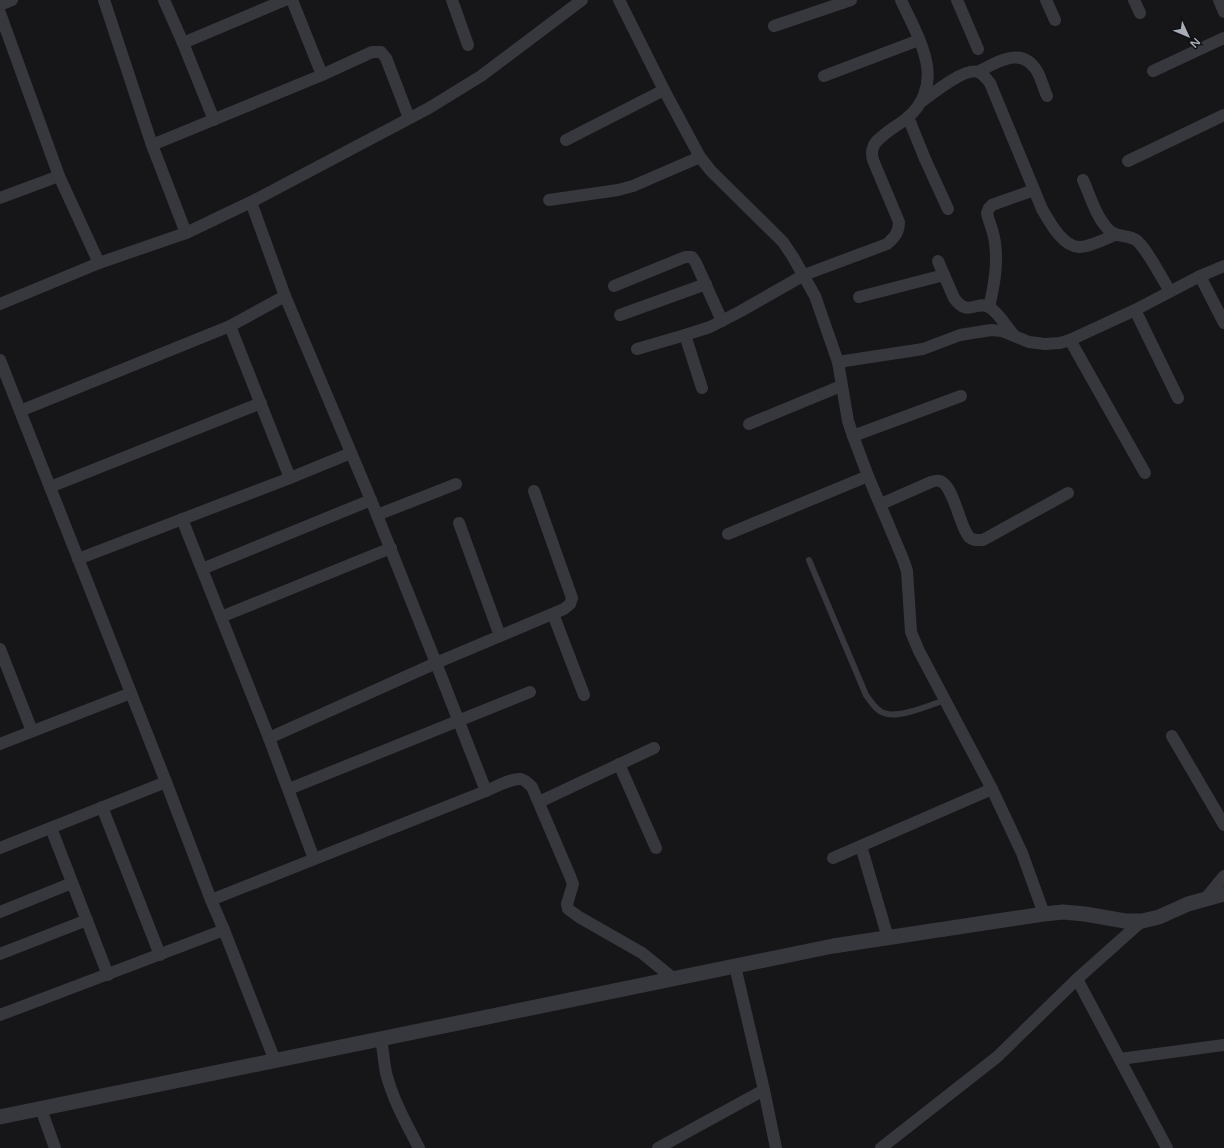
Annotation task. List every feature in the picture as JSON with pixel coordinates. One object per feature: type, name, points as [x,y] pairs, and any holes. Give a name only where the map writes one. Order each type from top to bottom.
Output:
[{"type":"street","points":[[0,5],[12,0]]},
{"type":"street","points":[[104,0],[152,145],[186,233]]},
{"type":"street","points":[[164,0],[214,120]]},
{"type":"street","points":[[183,44],[285,0]]},
{"type":"street","points":[[292,0],[322,75]]},
{"type":"street","points":[[452,0],[468,45]]},
{"type":"street","points":[[0,304],[99,263],[186,233],[251,202],[429,108],[480,76],[582,0]]},
{"type":"street","points":[[619,0],[664,90],[700,157],[711,171],[783,242],[804,275],[815,296],[838,362],[848,422],[868,476],[881,504],[907,571],[910,632],[992,790],[1022,853],[1044,914]]},
{"type":"street","points":[[774,26],[851,0]]},
{"type":"street","points":[[901,0],[925,54],[928,84],[921,102]]},
{"type":"street","points":[[958,0],[978,49]]},
{"type":"street","points":[[1046,0],[1055,20]]},
{"type":"street","points":[[1134,0],[1140,13]]},
{"type":"street","points":[[1219,0],[1224,12]]},
{"type":"street","points":[[0,13],[59,176],[99,263]]},
{"type":"street","points":[[1153,71],[1224,38]]},
{"type":"street","points":[[824,76],[919,40]]},
{"type":"street","points":[[152,145],[322,75],[372,52],[381,52],[386,58],[409,118]]},
{"type":"street","points":[[637,349],[710,327],[804,275],[887,244],[894,238],[899,230],[899,222],[873,160],[873,147],[878,139],[908,117],[921,102],[952,81],[970,72],[978,72],[997,62],[1011,57],[1021,57],[1029,61],[1039,74],[1047,96]]},
{"type":"street","points":[[978,72],[990,83],[1042,209],[1058,235],[1066,242],[1080,248],[1115,235]]},
{"type":"street","points":[[566,140],[664,90]]},
{"type":"street","points":[[1128,161],[1224,115]]},
{"type":"street","points":[[908,117],[948,209]]},
{"type":"street","points":[[549,200],[618,190],[632,186],[700,157]]},
{"type":"street","points":[[0,198],[59,176]]},
{"type":"street","points":[[1083,180],[1103,224],[1115,235],[1135,239],[1142,246],[1170,292]]},
{"type":"street","points":[[989,307],[995,284],[996,244],[987,213],[988,208],[992,205],[1034,190]]},
{"type":"street","points":[[251,202],[285,296],[391,548],[486,791]]},
{"type":"street","points":[[614,286],[685,257],[692,257],[706,284],[722,321]]},
{"type":"street","points":[[938,261],[954,298],[958,303],[967,308],[984,306],[989,307],[997,314],[1014,335]]},
{"type":"street","points":[[838,362],[923,349],[960,335],[976,331],[1002,330],[1029,342],[1045,344],[1060,343],[1070,340],[1136,310],[1200,276],[1224,266]]},
{"type":"street","points":[[859,298],[944,275]]},
{"type":"street","points":[[1200,276],[1224,323]]},
{"type":"street","points":[[620,315],[706,284]]},
{"type":"street","points":[[20,411],[230,326],[285,296]]},
{"type":"street","points":[[1136,310],[1178,398]]},
{"type":"street","points":[[230,326],[290,478]]},
{"type":"street","points":[[685,335],[702,388]]},
{"type":"street","points":[[1070,340],[1145,472]]},
{"type":"street","points":[[0,360],[275,1061]]},
{"type":"street","points":[[749,424],[841,386]]},
{"type":"street","points":[[853,436],[961,396]]},
{"type":"street","points":[[50,487],[260,403]]},
{"type":"street","points":[[78,559],[352,453]]},
{"type":"street","points":[[728,534],[868,476]]},
{"type":"street","points":[[881,504],[938,480],[944,483],[949,490],[969,537],[975,540],[984,540],[1068,493]]},
{"type":"street","points":[[377,515],[456,484]]},
{"type":"street","points":[[270,738],[436,663],[553,614],[564,609],[570,604],[572,598],[534,491]]},
{"type":"street","points":[[202,569],[371,500]]},
{"type":"street","points":[[182,519],[270,738],[314,859]]},
{"type":"street","points":[[459,523],[500,636]]},
{"type":"street","points":[[221,618],[391,548]]},
{"type":"street","points":[[553,614],[584,695]]},
{"type":"street","points":[[0,649],[32,731]]},
{"type":"street","points":[[0,744],[131,692]]},
{"type":"street","points":[[289,789],[530,692]]},
{"type":"street","points":[[1172,736],[1224,825]]},
{"type":"street","points":[[539,802],[654,748]]},
{"type":"street","points":[[619,764],[656,848]]},
{"type":"street","points":[[211,900],[512,780],[522,779],[532,787],[573,884],[567,904],[568,909],[578,917],[642,953],[674,979]]},
{"type":"street","points":[[0,848],[166,782]]},
{"type":"street","points":[[833,858],[992,790]]},
{"type":"street","points":[[102,807],[160,955]]},
{"type":"street","points":[[51,828],[108,975]]},
{"type":"street","points":[[860,846],[888,938]]},
{"type":"street","points":[[1205,899],[1224,876]]},
{"type":"street","points":[[0,912],[72,883]]},
{"type":"street","points":[[0,1117],[833,946],[1063,912],[1142,921],[1159,917],[1188,904],[1224,894]]},
{"type":"street","points":[[0,954],[87,920]]},
{"type":"street","points":[[881,1148],[997,1056],[1077,979],[1142,921]]},
{"type":"street","points":[[0,1016],[224,930]]},
{"type":"street","points":[[735,966],[776,1148]]},
{"type":"street","points":[[1077,979],[1167,1148]]},
{"type":"street","points":[[381,1039],[386,1071],[392,1091],[398,1108],[418,1148]]},
{"type":"street","points":[[1120,1059],[1224,1045]]},
{"type":"street","points":[[658,1148],[764,1090]]},
{"type":"street","points":[[41,1109],[56,1148]]},
{"type":"lane","points":[[809,560],[866,695],[875,707],[884,713],[898,715],[945,700]]}]
